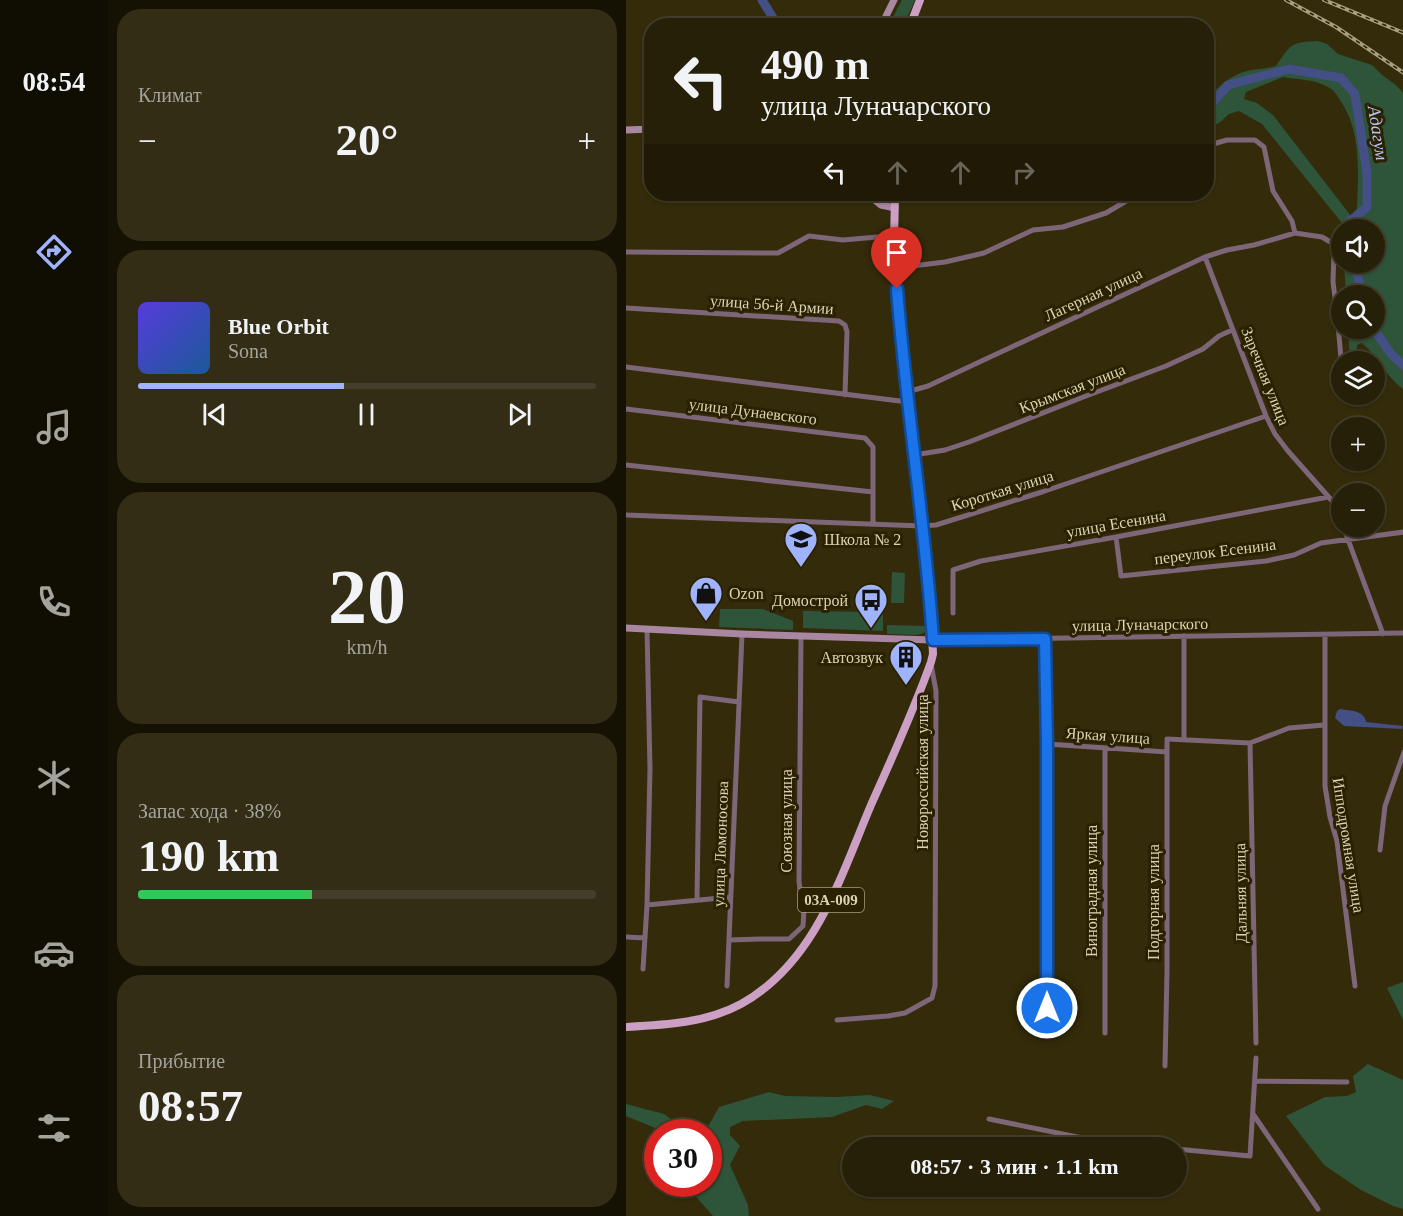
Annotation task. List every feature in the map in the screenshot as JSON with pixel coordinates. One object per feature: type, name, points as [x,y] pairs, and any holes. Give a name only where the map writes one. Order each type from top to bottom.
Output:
[{"type":"main road","points":[[886,18],[894,0]]},
{"type":"main road","points":[[913,18],[920,0]]},
{"type":"main road","points":[[626,130],[644,129]]},
{"type":"main road","points":[[876,201],[881,205],[895,208]]},
{"type":"main road","name":"Новороссийская улица","points":[[895,201],[896,268],[906,392],[933,640],[931,662]]},
{"type":"main road","name":"улица Луначарского","points":[[626,628],[933,640]]},
{"type":"main road","name":"03А-009","points":[[626,1028],[687,1022],[724,1012],[766,988],[799,953],[820,921],[854,851],[931,662]]},
{"type":"street","points":[[1214,144],[1227,140],[1255,140],[1264,147],[1273,191],[1292,221],[1295,233],[1322,237],[1332,243],[1334,249],[1333,282],[1340,351]]},
{"type":"street","points":[[896,268],[984,254],[1033,230],[1063,227],[1106,213],[1126,201]]},
{"type":"street","name":"Лагерная улица","points":[[906,392],[928,386],[1205,257],[1227,250],[1254,246],[1295,233]]},
{"type":"street","points":[[626,252],[778,253],[809,236],[842,240],[877,237],[894,242]]},
{"type":"street","name":"Заречная улица","points":[[1205,257],[1266,417],[1281,443],[1331,500]]},
{"type":"street","name":"улица 56-й Армии","points":[[626,308],[839,321],[845,325],[847,332],[845,394]]},
{"type":"street","name":"Крымская улица","points":[[914,455],[945,450],[968,442],[1166,366],[1203,349],[1219,336],[1232,330]]},
{"type":"street","points":[[626,367],[908,402]]},
{"type":"street","name":"улица Дунаевского","points":[[626,409],[865,438],[873,447],[873,492]]},
{"type":"street","name":"Короткая улица","points":[[626,515],[936,525],[1266,417]]},
{"type":"street","points":[[626,465],[873,492],[873,524]]},
{"type":"street","name":"улица Есенина","points":[[953,613],[953,570],[981,561],[1328,497]]},
{"type":"street","points":[[1348,539],[1403,532]]},
{"type":"street","name":"переулок Есенина","points":[[1116,537],[1121,576],[1266,561],[1294,555],[1321,543],[1348,539]]},
{"type":"street","name":"Заречная улица","points":[[1348,539],[1383,634]]},
{"type":"street","points":[[643,969],[650,769],[647,629]]},
{"type":"street","name":"улица Луначарского","points":[[933,640],[1403,633]]},
{"type":"street","name":"улица Ломоносова","points":[[727,986],[742,634]]},
{"type":"street","name":"Ипподромная улица","points":[[1325,635],[1325,786],[1337,841],[1355,986]]},
{"type":"street","name":"Союзная улица","points":[[729,940],[789,939],[803,926],[804,910],[799,881],[801,636]]},
{"type":"street","points":[[1184,636],[1184,740]]},
{"type":"street","points":[[1045,639],[1047,1031]]},
{"type":"street","name":"Новороссийская улица","points":[[838,1020],[905,1013],[932,998],[935,986],[936,691],[931,662]]},
{"type":"street","name":"улица Ломоносова","points":[[697,899],[700,698],[739,702]]},
{"type":"street","name":"Яркая улица","points":[[1167,739],[1250,743],[1289,728],[1324,725]]},
{"type":"street","name":"Подгорная улица","points":[[1165,1066],[1167,739]]},
{"type":"street","name":"Дальняя улица","points":[[1250,743],[1256,1043]]},
{"type":"street","name":"Яркая улица","points":[[1047,744],[1167,752]]},
{"type":"street","name":"Виноградная улица","points":[[1105,748],[1105,1033]]},
{"type":"street","points":[[1380,850],[1385,806],[1403,752]]},
{"type":"street","points":[[647,905],[731,897]]},
{"type":"street","points":[[626,937],[645,938]]},
{"type":"street","points":[[1187,1150],[1250,1156],[1256,1058]]},
{"type":"street","points":[[1255,1081],[1348,1082]]},
{"type":"street","points":[[1253,1114],[1318,1209]]},
{"type":"street","points":[[989,1119],[1077,1137]]},
{"type":"green space","points":[[902,0],[915,0],[906,18],[893,17]]},
{"type":"green space","points":[[1309,41],[1327,44],[1338,54],[1372,65],[1403,93],[1403,389],[1385,370],[1385,351],[1370,351],[1362,343],[1357,345],[1357,351],[1349,351],[1349,339],[1385,339],[1385,285],[1345,285],[1345,273],[1385,273],[1385,219],[1339,219],[1262,124],[1239,111],[1229,114],[1214,125],[1214,92],[1230,78],[1241,73],[1276,66],[1292,46]],"holes":[[[1283,77],[1323,84],[1336,94],[1347,112],[1355,139],[1358,167],[1357,209],[1351,216],[1273,115],[1257,103],[1244,99],[1246,92]]]},
{"type":"green space","points":[[892,572],[905,573],[904,603],[891,603]]},
{"type":"green space","points":[[720,609],[763,609],[793,621],[793,630],[719,627]]},
{"type":"green space","points":[[803,611],[883,612],[883,631],[803,628]]},
{"type":"green space","points":[[887,625],[928,626],[926,632],[917,635],[887,634]]},
{"type":"green space","points":[[1404,982],[1403,1020],[1387,988]]},
{"type":"green space","points":[[1368,1064],[1403,1080],[1403,1209],[1361,1190],[1324,1165],[1286,1116],[1325,1097],[1347,1096],[1356,1092],[1353,1076]]},
{"type":"green space","points":[[769,1092],[785,1096],[870,1095],[894,1101],[882,1109],[866,1105],[832,1117],[743,1121],[730,1127],[730,1135],[740,1146],[730,1165],[748,1205],[749,1216],[713,1216],[696,1197],[722,1197],[722,1119],[712,1119],[719,1107]]},
{"type":"green space","points":[[626,1104],[664,1114],[671,1119],[644,1119],[644,1123],[626,1116]]},
{"type":"water","points":[[1340,709],[1360,713],[1366,722],[1403,726],[1402,729],[1344,726],[1335,718]]},
{"type":"waterway","name":"Адагум","points":[[762,0],[773,18]]},
{"type":"waterway","name":"Адагум","points":[[1214,101],[1228,85],[1289,69],[1341,78],[1355,94],[1367,173],[1367,207],[1353,219]]},
{"type":"waterway","name":"Адагум","points":[[1357,273],[1360,285]]},
{"type":"waterway","name":"Адагум","points":[[1381,339],[1391,354],[1404,366]]},
{"type":"railway","points":[[1286,0],[1336,27],[1404,73]]},
{"type":"railway","points":[[1324,0],[1404,33]]},
{"type":"place","name":"Школа № 2","points":[[801,568]]},
{"type":"place","name":"Ozon","points":[[706,622]]},
{"type":"place","name":"Домострой","points":[[871,629]]},
{"type":"place","name":"Автозвук","points":[[906,686]]},
{"type":"route","points":[[897,289],[933,640],[1045,639],[1047,1008]]}]
